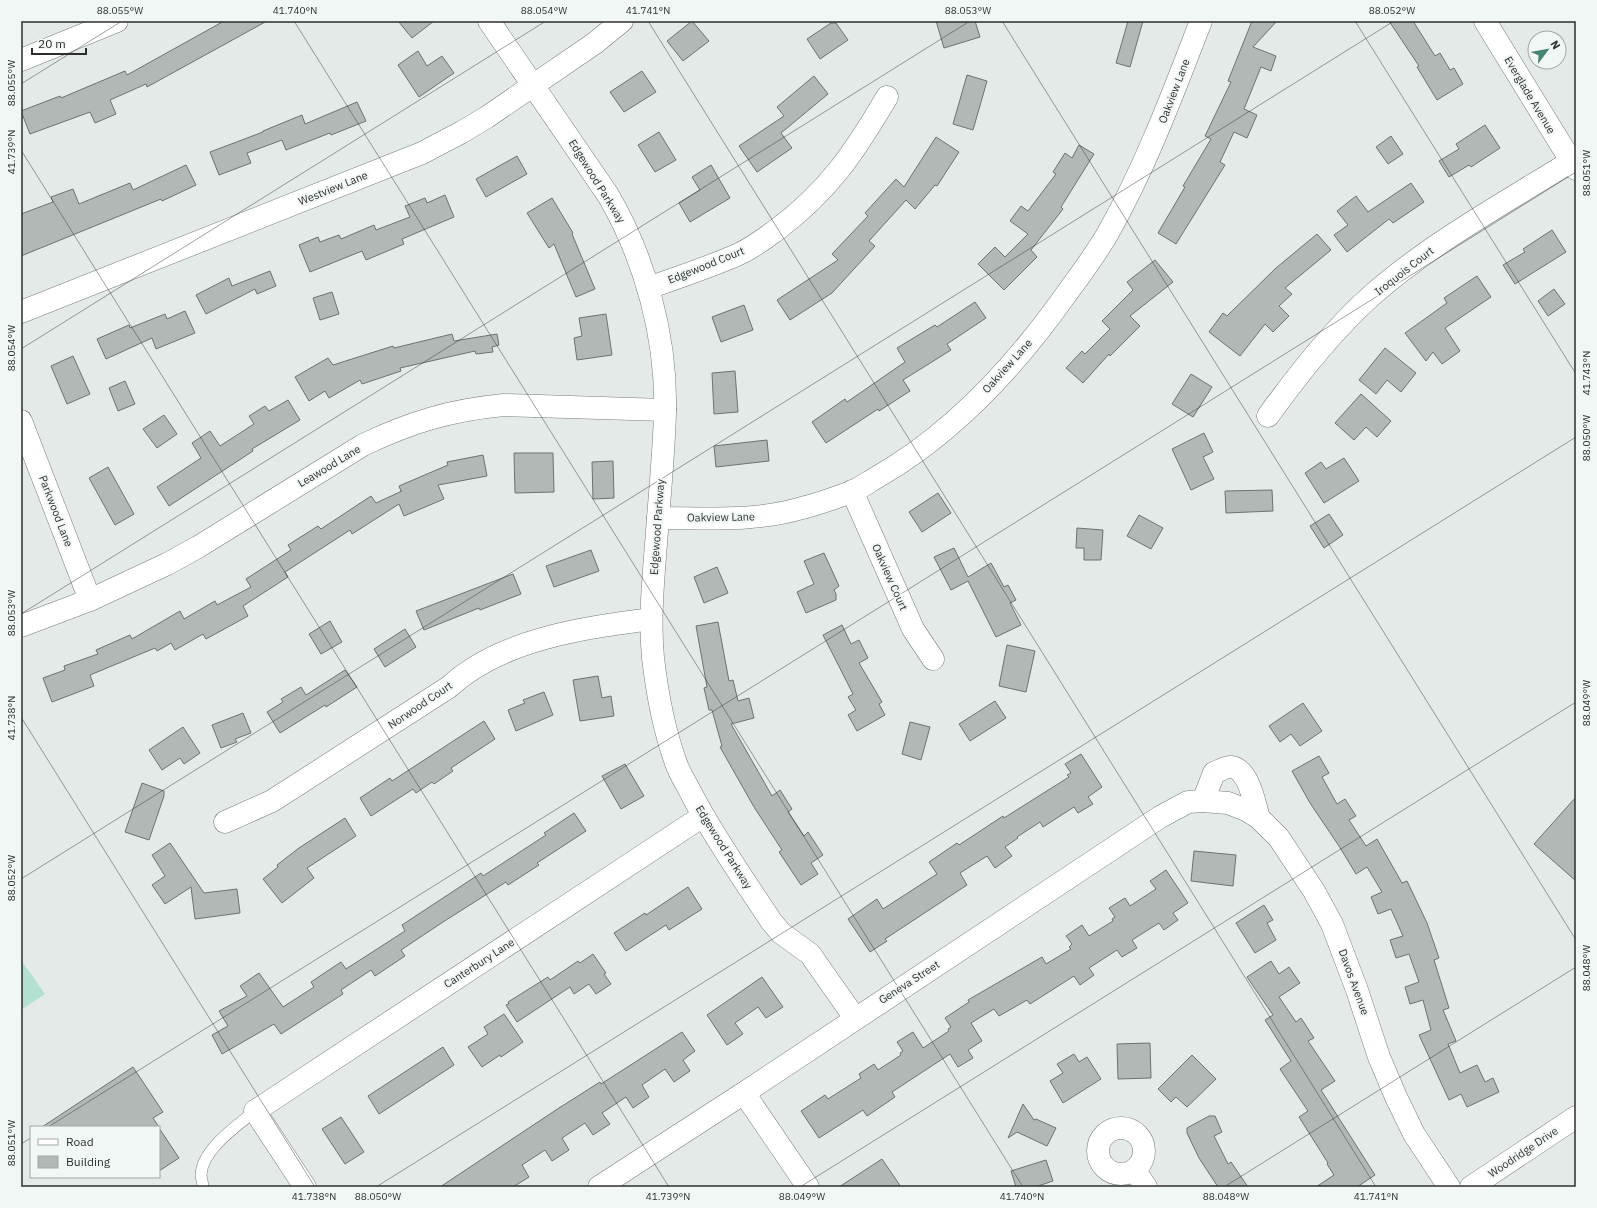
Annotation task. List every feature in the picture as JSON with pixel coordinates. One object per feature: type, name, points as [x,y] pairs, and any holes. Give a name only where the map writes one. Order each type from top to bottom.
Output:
[{"type":"street","points":[[21,60],[117,21]]},
{"type":"street","name":"Edgewood Parkway","points":[[489,21],[593,171],[620,215],[635,250],[648,288],[662,353],[665,410],[651,619],[653,658],[664,721],[676,764],[703,816],[771,921],[781,933],[810,954],[854,1018]]},
{"type":"street","name":"Westview Lane","points":[[21,312],[422,153],[487,117],[595,43],[622,21]]},
{"type":"street","name":"Oakview Lane","points":[[658,518],[752,518],[764,517],[800,509],[852,491],[895,467],[920,450],[952,423],[1001,374],[1053,312],[1107,234],[1136,181],[1163,120],[1201,21]]},
{"type":"street","name":"Everglade Avenue","points":[[1485,21],[1573,166]]},
{"type":"street","name":"Edgewood Court","points":[[648,288],[740,253],[765,238],[793,218],[814,199],[848,160],[887,97]]},
{"type":"street","name":"Iroquois Court","points":[[1268,416],[1317,352],[1376,292],[1425,254],[1573,166]]},
{"type":"street","name":"Leawood Lane","points":[[21,626],[90,600],[135,580],[198,547],[363,445],[420,420],[451,412],[504,405],[665,410]]},
{"type":"street","name":"Parkwood Lane","points":[[21,421],[90,600]]},
{"type":"street","name":"Oakview Court","points":[[852,491],[913,629],[933,659]]},
{"type":"street","name":"Norwood Court","points":[[226,822],[272,801],[449,687],[464,673],[497,656],[532,642],[564,633],[595,626],[651,619]]},
{"type":"street","points":[[1203,801],[1214,773],[1232,767],[1240,771],[1248,782],[1259,818]]},
{"type":"street","name":"Geneva Street","points":[[599,1187],[744,1093],[854,1018],[1160,816],[1188,802],[1203,801],[1228,803]]},
{"type":"street","name":"Davos Avenue","points":[[1228,803],[1246,810],[1259,818],[1279,838],[1314,891],[1332,924],[1357,990],[1379,1057],[1396,1097],[1414,1134],[1449,1187]]},
{"type":"street","name":"Canterbury Lane","points":[[255,1111],[703,816]]},
{"type":"street","points":[[744,1093],[808,1187]]},
{"type":"street","points":[[255,1111],[304,1187]]},
{"type":"street","name":"Woodridge Drive","points":[[1471,1187],[1576,1117]]},
{"type":"lane","points":[[203,1187],[201,1174],[205,1160],[215,1146],[255,1111]]},
{"type":"green space","points":[[21,960],[45,994],[21,1010]]},
{"type":"building","points":[[224,21],[267,21],[147,87],[146,84],[110,100],[116,114],[95,123],[90,112],[30,134],[21,111],[60,96],[61,98],[125,71],[127,75]]},
{"type":"building","points":[[398,21],[434,21],[412,38]]},
{"type":"building","points":[[692,21],[709,41],[683,61],[667,41]]},
{"type":"building","points":[[936,21],[975,21],[980,37],[944,48]]},
{"type":"building","points":[[1128,21],[1143,21],[1130,67],[1116,63]]},
{"type":"building","points":[[1252,21],[1277,21],[1253,47],[1276,56],[1271,71],[1261,67],[1244,109],[1257,115],[1247,138],[1234,132],[1220,162],[1225,165],[1176,244],[1158,233],[1185,187],[1183,186],[1211,139],[1205,136],[1231,82],[1228,81]]},
{"type":"building","points":[[1389,21],[1413,21],[1435,56],[1440,53],[1450,70],[1454,68],[1463,84],[1437,100],[1417,67],[1419,66]]},
{"type":"building","points":[[831,23],[836,23],[848,40],[820,59],[807,39]]},
{"type":"building","points":[[418,51],[427,66],[442,56],[454,73],[419,97],[398,65]]},
{"type":"building","points":[[642,71],[656,92],[624,112],[610,92]]},
{"type":"building","points":[[967,75],[987,81],[973,130],[953,124]]},
{"type":"building","points":[[814,76],[828,94],[781,133],[792,148],[757,172],[739,146],[784,116],[777,107]]},
{"type":"building","points":[[357,102],[366,121],[331,135],[330,133],[286,150],[282,140],[247,153],[251,163],[219,175],[210,152],[263,132],[302,115],[305,124]]},
{"type":"building","points":[[1485,125],[1500,148],[1471,167],[1469,165],[1449,177],[1439,161],[1459,149],[1456,144]]},
{"type":"building","points":[[659,132],[676,160],[655,172],[638,145]]},
{"type":"building","points":[[1391,136],[1403,154],[1388,164],[1376,147]]},
{"type":"building","points":[[936,137],[959,152],[937,186],[935,185],[915,209],[906,200],[869,241],[875,246],[832,293],[790,320],[777,300],[838,260],[832,254],[868,216],[865,213],[896,179],[904,187]]},
{"type":"building","points":[[1079,145],[1094,154],[1061,207],[1063,209],[1031,250],[1037,257],[1004,290],[978,264],[995,247],[1005,257],[1028,234],[1010,221],[1021,206],[1028,211],[1056,174],[1053,172],[1065,153],[1072,158]]},
{"type":"building","points":[[517,156],[527,174],[486,197],[476,179]]},
{"type":"building","points":[[186,165],[196,185],[162,201],[161,199],[21,256],[21,214],[53,202],[51,197],[73,189],[79,204],[130,183],[133,190]]},
{"type":"building","points":[[711,165],[730,198],[690,222],[679,203],[700,190],[692,177]]},
{"type":"building","points":[[1411,183],[1424,202],[1393,223],[1389,219],[1347,252],[1334,235],[1348,225],[1337,211],[1356,196],[1368,212]]},
{"type":"building","points":[[445,195],[454,217],[402,239],[404,244],[366,260],[362,251],[310,272],[299,245],[318,237],[320,242],[339,235],[341,239],[374,225],[376,230],[410,217],[405,206],[425,198],[427,203]]},
{"type":"building","points":[[552,198],[573,233],[572,234],[595,289],[576,297],[554,244],[549,248],[527,213]]},
{"type":"building","points":[[1552,230],[1566,252],[1515,284],[1503,265],[1525,252],[1523,249]]},
{"type":"building","points":[[1317,234],[1331,250],[1285,288],[1292,294],[1279,306],[1289,316],[1273,332],[1265,324],[1240,356],[1209,332],[1223,313],[1227,316],[1276,268]]},
{"type":"building","points":[[1155,260],[1173,282],[1130,316],[1140,326],[1110,356],[1109,354],[1083,383],[1066,368],[1082,351],[1085,354],[1110,329],[1102,321],[1133,290],[1127,282]]},
{"type":"building","points":[[270,271],[276,286],[257,294],[255,289],[206,314],[196,295],[229,278],[232,286]]},
{"type":"building","points":[[1477,276],[1491,297],[1445,328],[1460,351],[1442,364],[1433,352],[1426,361],[1405,333],[1447,303],[1444,298]]},
{"type":"building","points":[[1554,289],[1565,304],[1548,316],[1538,301]]},
{"type":"building","points":[[332,292],[339,314],[320,320],[313,298]]},
{"type":"building","points":[[975,302],[986,318],[947,344],[951,350],[903,380],[910,391],[879,411],[878,409],[826,443],[812,422],[845,399],[847,402],[905,362],[897,348],[935,325],[937,327]]},
{"type":"building","points":[[744,305],[753,330],[721,342],[712,317]]},
{"type":"building","points":[[185,311],[195,333],[156,349],[152,338],[106,359],[97,339],[129,325],[130,328],[165,314],[167,319]]},
{"type":"building","points":[[606,314],[612,355],[577,360],[574,338],[582,336],[579,318]]},
{"type":"building","points":[[452,334],[454,341],[497,334],[499,345],[492,347],[493,352],[476,354],[475,351],[400,368],[401,371],[362,384],[360,380],[329,398],[325,391],[309,401],[295,377],[328,358],[333,365],[393,346],[394,348]]},
{"type":"building","points":[[1385,348],[1416,373],[1401,392],[1387,380],[1376,394],[1359,380]]},
{"type":"building","points":[[73,356],[90,394],[67,404],[51,366]]},
{"type":"building","points":[[735,371],[738,412],[714,414],[712,373]]},
{"type":"building","points":[[1191,374],[1212,387],[1193,417],[1172,404]]},
{"type":"building","points":[[125,381],[135,404],[118,411],[109,388]]},
{"type":"building","points":[[1361,394],[1391,421],[1377,437],[1366,427],[1354,440],[1335,423]]},
{"type":"building","points":[[288,400],[300,420],[252,449],[253,451],[169,506],[157,487],[201,458],[192,443],[210,431],[220,446],[254,424],[249,416],[265,406],[269,411]]},
{"type":"building","points":[[164,415],[177,434],[157,448],[143,429]]},
{"type":"building","points":[[1204,433],[1213,452],[1203,457],[1214,479],[1191,490],[1172,449]]},
{"type":"building","points":[[767,440],[769,461],[716,467],[714,446]]},
{"type":"building","points":[[514,453],[553,453],[554,492],[515,493]]},
{"type":"building","points":[[483,455],[487,476],[438,485],[444,499],[404,516],[399,504],[352,534],[350,530],[285,572],[288,577],[243,606],[248,616],[206,639],[203,634],[175,650],[171,643],[157,651],[155,648],[90,675],[94,686],[52,702],[43,678],[65,670],[64,666],[98,654],[96,650],[130,635],[132,639],[180,611],[184,619],[215,601],[217,605],[251,587],[246,579],[291,550],[288,545],[318,526],[321,529],[371,496],[376,503],[402,491],[399,486],[448,465],[447,462]]},
{"type":"building","points":[[1344,458],[1359,481],[1324,503],[1305,473],[1321,462],[1326,469]]},
{"type":"building","points":[[613,461],[614,498],[593,499],[592,462]]},
{"type":"building","points":[[108,467],[134,514],[115,525],[89,478]]},
{"type":"building","points":[[1272,490],[1273,511],[1226,513],[1225,491]]},
{"type":"building","points":[[938,493],[951,513],[922,532],[909,512]]},
{"type":"building","points":[[1329,514],[1343,535],[1324,548],[1310,526]]},
{"type":"building","points":[[1139,515],[1163,528],[1151,549],[1127,536]]},
{"type":"building","points":[[1077,528],[1103,530],[1101,560],[1084,560],[1084,548],[1076,548]]},
{"type":"building","points":[[954,548],[968,577],[991,563],[1004,587],[1008,585],[1016,600],[1010,603],[1021,625],[996,637],[968,581],[951,590],[934,557]]},
{"type":"building","points":[[591,550],[599,571],[554,587],[546,566]]},
{"type":"building","points":[[824,553],[839,586],[834,590],[836,600],[806,613],[797,592],[814,584],[804,561]]},
{"type":"building","points":[[717,567],[728,593],[704,603],[694,577]]},
{"type":"building","points":[[513,574],[521,594],[480,610],[479,608],[424,630],[416,611]]},
{"type":"building","points":[[330,621],[342,642],[321,654],[309,634]]},
{"type":"building","points":[[718,622],[729,681],[733,680],[738,701],[749,698],[754,718],[731,724],[772,796],[780,790],[792,809],[788,812],[804,836],[808,832],[823,855],[811,863],[818,874],[801,885],[779,852],[782,850],[754,807],[720,747],[722,746],[712,710],[709,710],[704,688],[707,687],[696,626]]},
{"type":"building","points":[[842,625],[851,644],[859,640],[868,658],[859,663],[882,702],[879,704],[885,715],[857,731],[848,715],[856,710],[848,697],[853,694],[823,635]]},
{"type":"building","points":[[405,629],[416,647],[385,667],[374,649]]},
{"type":"building","points":[[1007,645],[1035,651],[1026,692],[999,686]]},
{"type":"building","points":[[345,670],[357,687],[326,707],[325,705],[280,733],[267,712],[283,702],[281,699],[301,687],[306,695]]},
{"type":"building","points":[[598,676],[602,698],[611,696],[614,716],[580,721],[573,680]]},
{"type":"building","points":[[544,692],[553,715],[516,731],[508,710],[525,703],[523,700]]},
{"type":"building","points":[[995,701],[1006,718],[970,741],[959,724]]},
{"type":"building","points":[[1303,703],[1322,731],[1300,746],[1291,734],[1280,742],[1269,726]]},
{"type":"building","points":[[243,713],[251,733],[235,739],[237,742],[221,748],[212,725]]},
{"type":"building","points":[[484,721],[495,739],[451,768],[453,771],[434,784],[432,782],[416,793],[413,789],[371,816],[360,798],[390,778],[392,781]]},
{"type":"building","points":[[910,722],[930,727],[921,760],[902,754]]},
{"type":"building","points":[[183,727],[200,753],[184,764],[180,758],[162,770],[149,750]]},
{"type":"building","points":[[1081,754],[1102,787],[1088,797],[1093,804],[1078,813],[1074,807],[1043,827],[1040,822],[1017,837],[1018,838],[1005,847],[1012,856],[995,868],[987,856],[960,873],[967,885],[885,939],[887,941],[870,952],[848,919],[877,899],[883,909],[937,874],[929,862],[957,843],[959,845],[1003,816],[1004,818],[1069,777],[1067,775],[1071,773],[1065,764]]},
{"type":"building","points":[[1319,756],[1329,773],[1322,777],[1337,804],[1345,799],[1356,816],[1349,820],[1366,846],[1377,839],[1402,883],[1407,881],[1427,923],[1439,958],[1434,960],[1449,1008],[1443,1010],[1456,1041],[1448,1044],[1460,1073],[1477,1065],[1485,1082],[1493,1078],[1499,1092],[1467,1107],[1461,1094],[1449,1100],[1419,1035],[1431,1030],[1423,1000],[1410,1004],[1405,987],[1419,982],[1409,954],[1396,958],[1390,940],[1403,936],[1391,909],[1378,914],[1371,897],[1382,892],[1367,867],[1356,874],[1310,803],[1292,771]]},
{"type":"building","points":[[625,764],[644,796],[621,809],[602,776]]},
{"type":"building","points":[[142,783],[164,791],[164,796],[149,840],[125,832]]},
{"type":"building","points":[[1576,797],[1576,881],[1534,844]]},
{"type":"building","points":[[574,813],[586,831],[537,863],[539,865],[508,885],[506,882],[443,922],[401,950],[405,956],[375,976],[371,970],[341,990],[343,994],[281,1034],[274,1024],[222,1054],[212,1035],[228,1026],[219,1011],[247,996],[240,986],[259,973],[283,1007],[314,987],[311,982],[341,962],[346,969],[405,931],[402,925],[481,873],[483,876],[546,835],[544,833]]},
{"type":"building","points":[[345,818],[356,836],[307,868],[314,878],[282,903],[263,879],[278,867],[277,865],[299,848]]},
{"type":"building","points":[[170,843],[204,893],[237,889],[240,913],[195,919],[191,887],[165,904],[152,885],[165,876],[152,855]]},
{"type":"building","points":[[1194,851],[1236,855],[1233,886],[1191,881]]},
{"type":"building","points":[[1166,870],[1188,903],[1173,913],[1178,920],[1164,930],[1159,923],[1132,940],[1137,948],[1122,957],[1117,950],[1089,968],[1094,975],[1080,985],[1074,976],[1030,1004],[1027,1000],[999,1016],[994,1009],[971,1023],[982,1041],[968,1050],[973,1058],[958,1067],[950,1054],[892,1092],[895,1097],[867,1116],[863,1110],[819,1138],[801,1111],[825,1095],[828,1099],[861,1078],[859,1074],[874,1064],[878,1070],[901,1055],[900,1053],[903,1051],[897,1042],[913,1032],[923,1048],[949,1031],[948,1029],[951,1027],[945,1018],[969,1002],[968,1000],[1042,957],[1046,964],[1071,949],[1069,947],[1072,944],[1066,936],[1082,925],[1089,936],[1113,921],[1112,919],[1115,917],[1109,908],[1125,898],[1130,906],[1156,889],[1150,881]]},
{"type":"building","points":[[688,887],[702,909],[669,930],[666,925],[626,951],[614,933],[645,913],[646,915]]},
{"type":"building","points":[[1264,905],[1273,920],[1267,923],[1276,940],[1255,953],[1236,923]]},
{"type":"building","points":[[593,954],[606,973],[604,974],[611,984],[596,994],[589,984],[574,994],[570,987],[517,1022],[506,1005],[509,1004],[508,1002],[548,977],[550,980],[578,961],[580,963]]},
{"type":"building","points":[[1271,961],[1279,974],[1289,967],[1300,983],[1279,997],[1296,1022],[1301,1018],[1314,1038],[1308,1041],[1335,1081],[1321,1090],[1375,1175],[1357,1187],[1316,1187],[1334,1175],[1299,1117],[1308,1111],[1280,1069],[1291,1061],[1265,1020],[1273,1015],[1247,977]]},
{"type":"building","points":[[762,977],[783,1007],[766,1018],[758,1007],[735,1023],[743,1034],[727,1045],[707,1015]]},
{"type":"building","points":[[504,1014],[523,1042],[501,1057],[500,1055],[482,1067],[468,1047],[488,1034],[484,1027]]},
{"type":"building","points":[[682,1032],[695,1051],[683,1060],[690,1071],[674,1082],[665,1069],[642,1085],[649,1097],[633,1108],[626,1097],[602,1113],[610,1124],[593,1135],[585,1123],[562,1138],[569,1150],[552,1161],[545,1150],[522,1165],[529,1177],[513,1187],[440,1187],[559,1108],[600,1082],[601,1084]]},
{"type":"building","points":[[1150,1043],[1151,1078],[1118,1079],[1117,1044]]},
{"type":"building","points":[[443,1047],[454,1065],[379,1114],[368,1096]]},
{"type":"building","points":[[1074,1054],[1079,1062],[1087,1057],[1101,1079],[1063,1103],[1050,1081],[1063,1073],[1057,1064]]},
{"type":"building","points":[[1192,1055],[1216,1079],[1187,1107],[1176,1097],[1171,1102],[1158,1089]]},
{"type":"building","points":[[133,1067],[163,1112],[153,1118],[158,1126],[44,1126]]},
{"type":"building","points":[[1023,1104],[1034,1120],[1036,1119],[1056,1128],[1047,1146],[1017,1132],[1008,1138]]},
{"type":"building","points":[[1209,1116],[1215,1116],[1222,1132],[1214,1136],[1228,1164],[1231,1162],[1248,1187],[1218,1187],[1199,1158],[1187,1133],[1187,1128]]},
{"type":"building","points":[[341,1117],[364,1152],[345,1164],[322,1129]]},
{"type":"building","points":[[160,1130],[179,1158],[160,1170]]},
{"type":"building","points":[[882,1159],[901,1187],[839,1187]]},
{"type":"building","points":[[1046,1160],[1053,1181],[1035,1187],[1016,1187],[1011,1171]]}]
